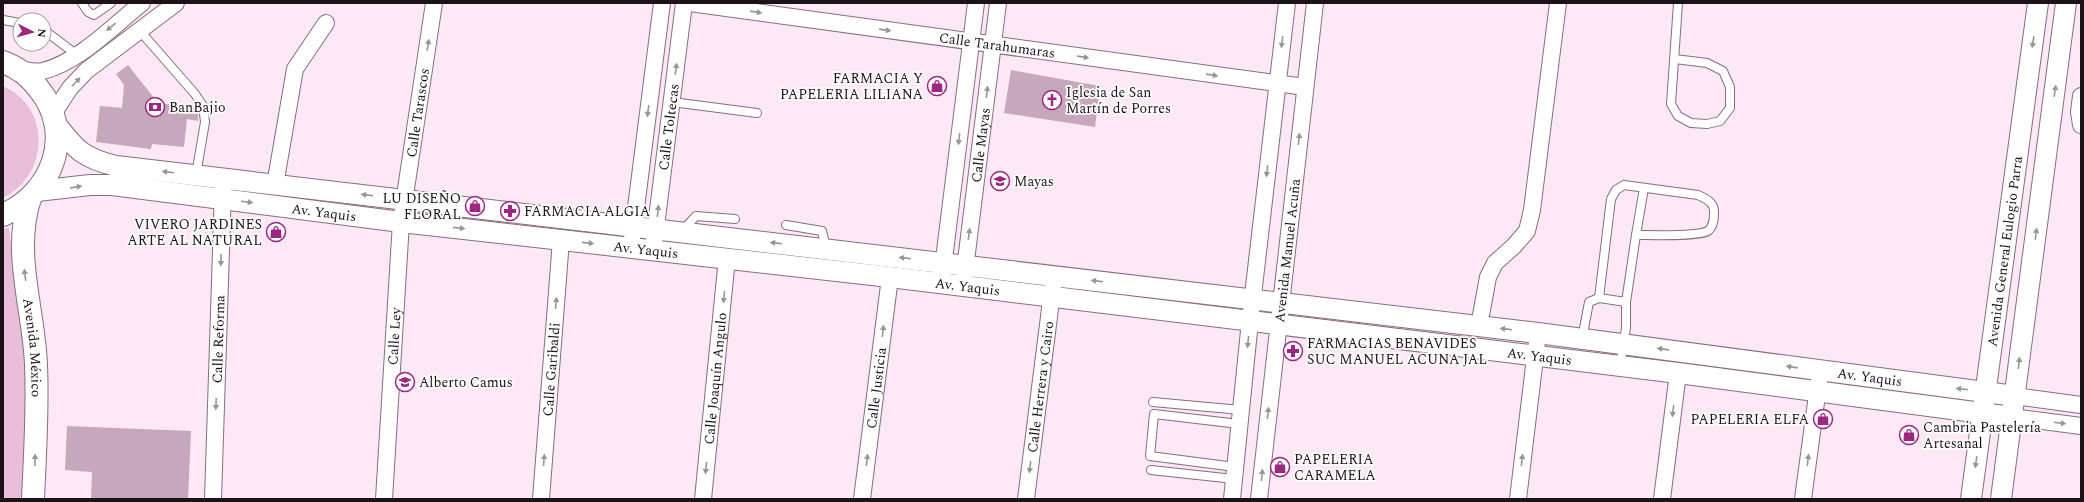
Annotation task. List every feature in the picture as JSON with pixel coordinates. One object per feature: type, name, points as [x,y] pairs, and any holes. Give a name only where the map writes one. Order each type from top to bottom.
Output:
[{"type":"main road","points":[[3,215],[15,209],[34,195],[52,167],[57,138],[54,119],[45,96],[37,86],[11,66]]},
{"type":"main road","name":"Avenida México","points":[[33,499],[36,364],[32,322],[23,260],[22,238],[24,216],[34,195]]},
{"type":"street","points":[[11,66],[41,72],[59,66],[77,55],[142,3]]},
{"type":"street","points":[[54,119],[70,88],[86,71],[176,3]]},
{"type":"street","name":"Calle Tarascos","points":[[401,222],[434,3]]},
{"type":"street","name":"Calle Toltecas","points":[[631,247],[662,3]]},
{"type":"street","name":"Calle Toltecas","points":[[653,250],[684,3]]},
{"type":"street","name":"Calle Tarahumaras","points":[[690,3],[1305,88]]},
{"type":"street","name":"Calle Mayas","points":[[941,284],[976,3]]},
{"type":"street","name":"Calle Mayas","points":[[962,287],[998,3]]},
{"type":"street","name":"Avenida Manuel Acuña","points":[[1232,499],[1252,299],[1287,3]]},
{"type":"street","name":"Avenida Manuel Acuña","points":[[1259,499],[1280,302],[1315,3]]},
{"type":"street","points":[[1479,326],[1488,277],[1495,264],[1527,231],[1532,210],[1558,3]]},
{"type":"street","name":"Avenida General Eulogio Parra","points":[[1971,499],[2038,3]]},
{"type":"street","name":"Avenida General Eulogio Parra","points":[[2001,499],[2066,3]]},
{"type":"street","points":[[275,184],[295,69],[326,24]]},
{"type":"street","points":[[2081,96],[2079,112],[2081,125]]},
{"type":"street","points":[[2023,112],[2052,116]]},
{"type":"street","name":"Av. Yaquis","points":[[54,119],[80,152],[96,161],[116,166],[1538,333],[1820,372],[2081,405]]},
{"type":"street","name":"Calle Reforma","points":[[213,499],[224,179]]},
{"type":"street","name":"Av. Yaquis","points":[[34,195],[90,185],[112,185],[401,222],[890,277],[1052,298],[1678,372],[1817,392],[2012,417]]},
{"type":"street","name":"Calle Ley","points":[[384,499],[401,222]]},
{"type":"street","name":"Calle Garibaldi","points":[[541,499],[561,240]]},
{"type":"street","name":"Calle Joaquín Angulo","points":[[703,499],[728,258]]},
{"type":"street","name":"Calle Herrera y Cairo","points":[[1026,499],[1054,276]]},
{"type":"street","name":"Calle Justicia","points":[[862,499],[890,277]]},
{"type":"street","points":[[1518,499],[1538,333]]},
{"type":"street","points":[[1662,499],[1678,372]]},
{"type":"street","points":[[1803,499],[1820,372]]},
{"type":"street","points":[[2012,417],[2081,426]]},
{"type":"lane","points":[[82,3],[88,12],[94,15],[111,3]]},
{"type":"lane","points":[[1675,59],[1707,63],[1723,71],[1730,87],[1730,108],[1720,120],[1707,124],[1691,123],[1678,116],[1671,104],[1678,3]]},
{"type":"lane","points":[[140,31],[195,94],[203,106],[205,122],[196,175]]},
{"type":"lane","points":[[52,36],[77,55]]},
{"type":"lane","points":[[672,102],[757,113]]},
{"type":"lane","points":[[1599,298],[1611,199],[1616,190],[1624,185],[1698,195],[1709,199],[1714,210],[1714,222],[1708,230],[1697,234],[1636,235]]},
{"type":"lane","points":[[1620,366],[1624,344],[1626,302],[1644,188]]},
{"type":"lane","points":[[681,232],[696,216],[735,219]]},
{"type":"lane","points":[[786,225],[822,231],[826,249]]},
{"type":"lane","points":[[1582,339],[1589,302],[1599,298],[1626,302]]},
{"type":"lane","points":[[1153,402],[1240,417]]},
{"type":"lane","points":[[1235,473],[1150,456],[1154,414],[1240,417]]},
{"type":"lane","points":[[1152,470],[1235,473]]},
{"type":"shaded area","points":[[3,86],[19,96],[30,110],[37,125],[39,142],[36,158],[29,174],[18,187],[3,198]]},
{"type":"shaded area","points":[[9,228],[29,390],[27,499],[3,499],[3,229]]},
{"type":"building","name":"BanBajio","points":[[128,65],[158,103],[198,108],[198,121],[187,119],[184,147],[152,144],[151,149],[96,142],[100,106],[122,108],[124,85],[116,74]]},
{"type":"building","name":"Iglesia de San Martín de Porres","points":[[1011,70],[1100,86],[1095,127],[1004,113]]},
{"type":"building","points":[[67,426],[191,431],[188,499],[91,499],[92,472],[65,470]]},
{"type":"place","name":"FARMACIA Y PAPELERIA LILIANA","points":[[937,86]]},
{"type":"place","name":"Iglesia de San Martín de Porres","points":[[1052,100]]},
{"type":"place","name":"BanBajio","points":[[155,107]]},
{"type":"place","name":"Mayas","points":[[1000,181]]},
{"type":"place","name":"LU DISEÑO FLORAL","points":[[475,206]]},
{"type":"place","name":"FARMACIA ALGIA","points":[[510,211]]},
{"type":"place","name":"VIVERO JARDINES ARTE AL NATURAL","points":[[276,232]]},
{"type":"place","name":"FARMACIAS BENAVIDES SUC MANUEL ACUNA JAL","points":[[1293,351]]},
{"type":"place","name":"Alberto Camus","points":[[405,382]]},
{"type":"place","name":"PAPELERIA ELFA","points":[[1823,419]]},
{"type":"place","name":"Cambria Pastelería Artesanal","points":[[1909,435]]},
{"type":"place","name":"PAPELERIA CARAMELA","points":[[1280,467]]}]
